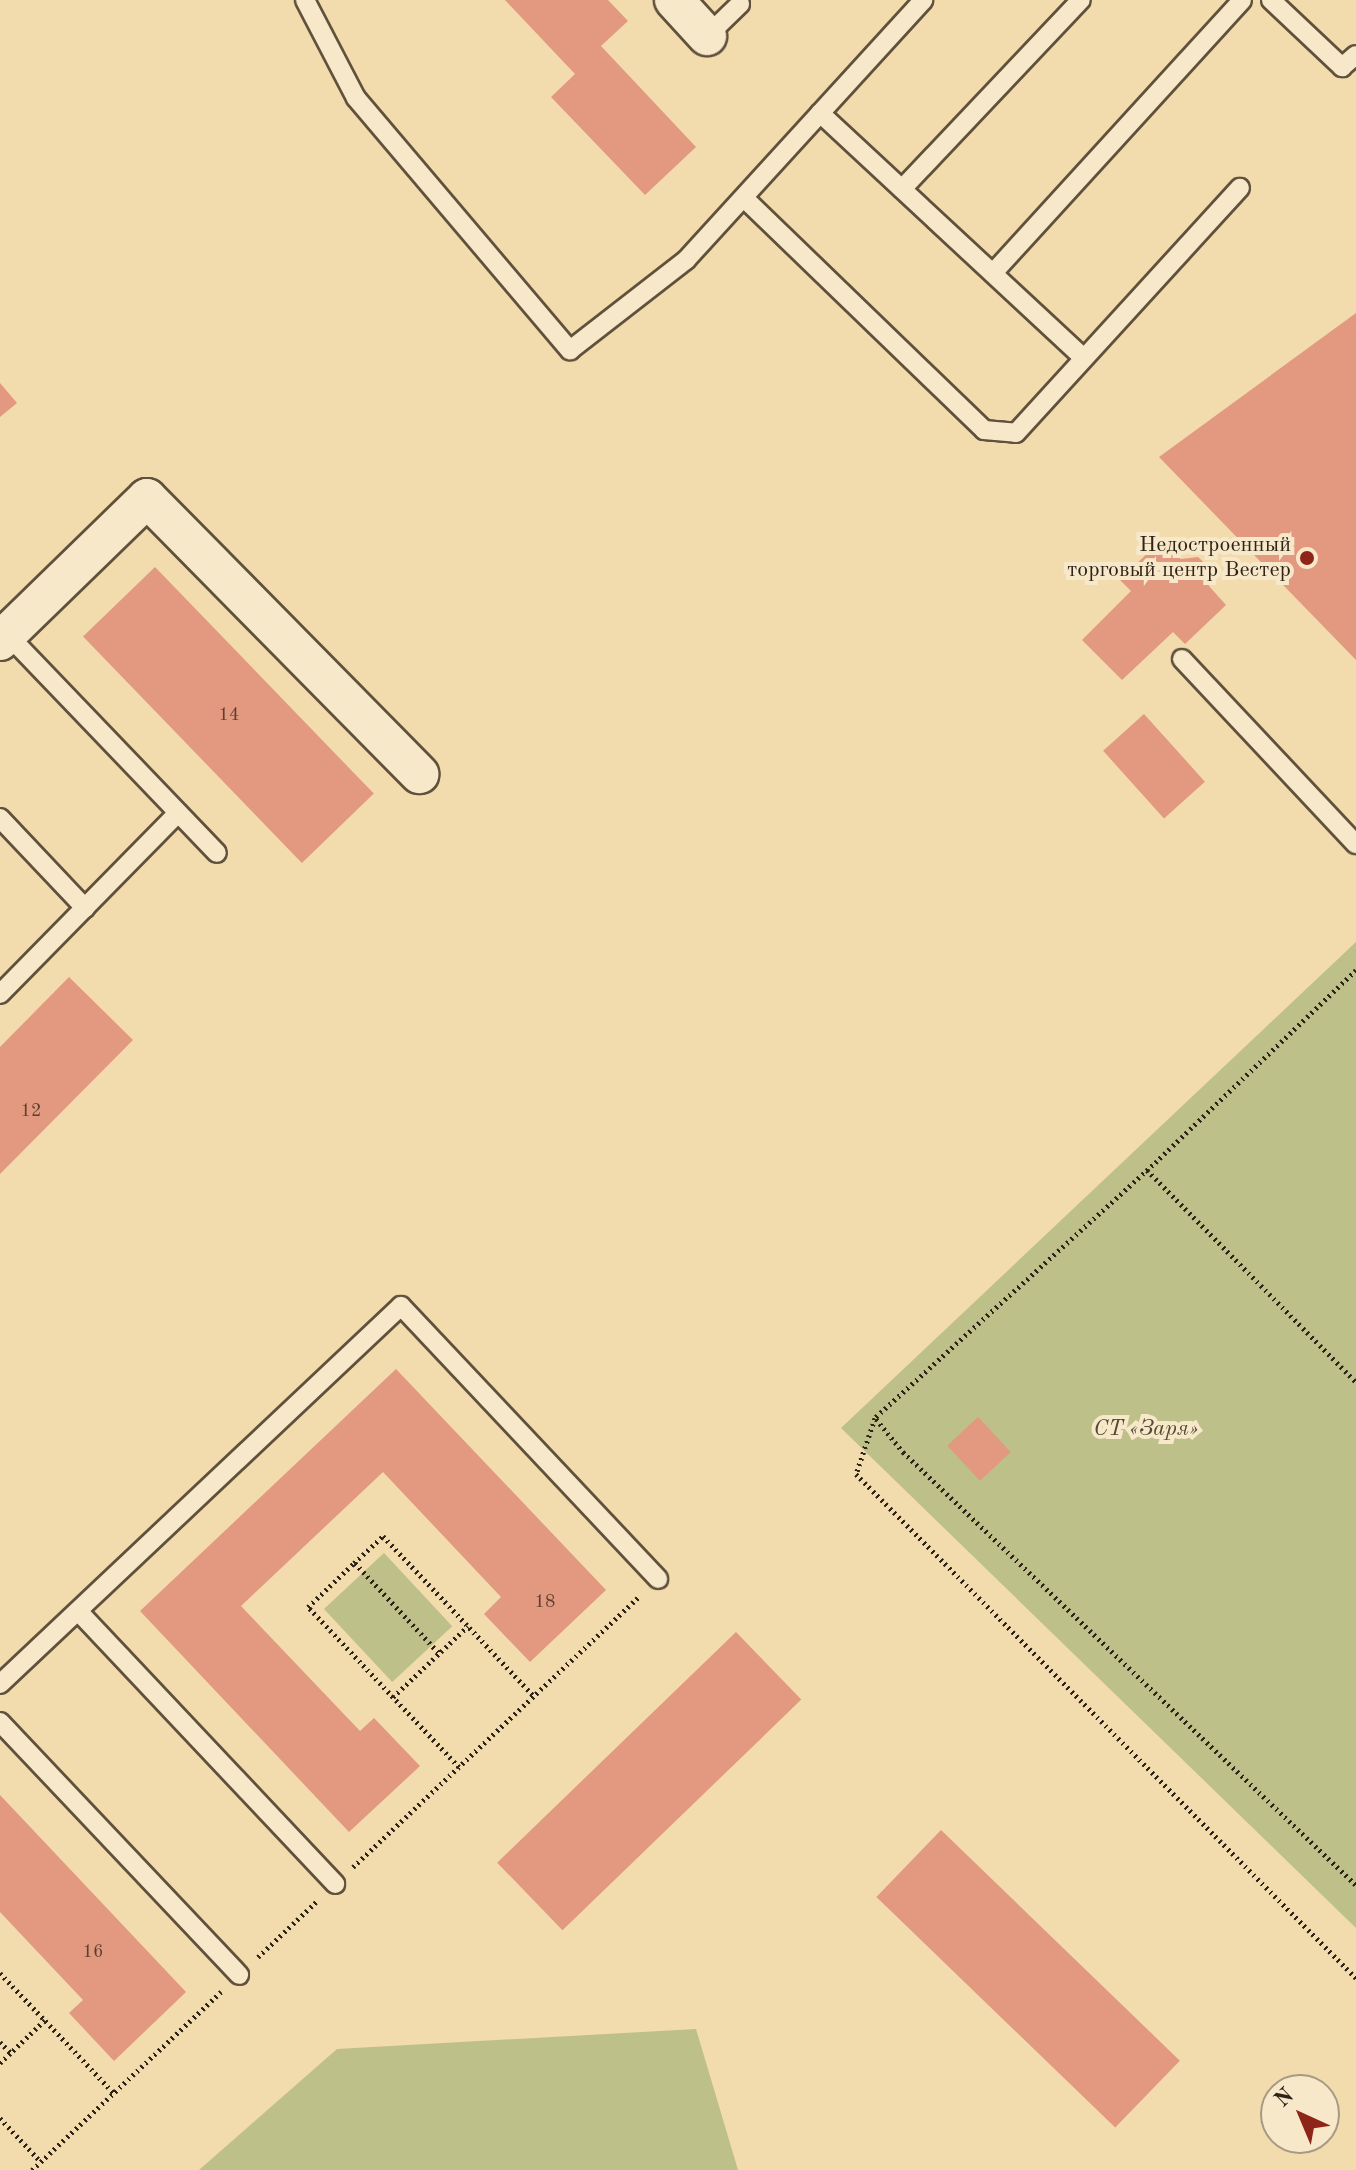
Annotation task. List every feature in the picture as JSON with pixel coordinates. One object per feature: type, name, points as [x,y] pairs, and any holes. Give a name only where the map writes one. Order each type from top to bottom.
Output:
[{"type":"street","points":[[674,0],[707,36]]},
{"type":"street","points":[[3,638],[147,498],[419,774]]},
{"type":"lane","points":[[305,0],[356,98],[570,350],[686,260],[923,0]]},
{"type":"lane","points":[[902,189],[1081,0]]},
{"type":"lane","points":[[993,273],[1242,0]]},
{"type":"lane","points":[[1271,0],[1342,67],[1356,55]]},
{"type":"lane","points":[[707,36],[740,4]]},
{"type":"lane","points":[[820,113],[1083,357]]},
{"type":"lane","points":[[744,198],[984,430],[1016,433],[1240,188]]},
{"type":"lane","points":[[3,638],[217,853]]},
{"type":"lane","points":[[1182,659],[1356,844]]},
{"type":"lane","points":[[0,994],[178,813]]},
{"type":"lane","points":[[0,818],[85,908]]},
{"type":"lane","points":[[0,1684],[401,1306],[658,1579]]},
{"type":"lane","points":[[78,1611],[335,1884]]},
{"type":"lane","points":[[0,1722],[239,1975]]},
{"type":"path","points":[[1356,970],[1147,1170],[875,1418],[856,1474],[1356,1978]]},
{"type":"path","points":[[1147,1170],[1356,1382]]},
{"type":"path","points":[[875,1418],[903,1452],[1356,1885]]},
{"type":"path","points":[[459,1767],[308,1607],[354,1563],[383,1536],[534,1696]]},
{"type":"path","points":[[354,1563],[439,1653]]},
{"type":"path","points":[[393,1697],[468,1626]]},
{"type":"path","points":[[0,1973],[114,2093]]},
{"type":"path","points":[[0,2063],[45,2020]]},
{"type":"path","points":[[0,2042],[11,2053]]},
{"type":"path","points":[[0,2118],[41,2162]]},
{"type":"green space","name":"СТ «Заря»","points":[[1356,942],[1356,1928],[841,1428]]},
{"type":"green space","points":[[384,1553],[452,1626],[392,1682],[324,1609]]},
{"type":"green space","points":[[696,2029],[738,2170],[199,2170],[337,2049]]},
{"type":"building","points":[[505,0],[608,0],[628,21],[601,46],[696,147],[645,195],[551,97],[575,74]]},
{"type":"building","name":"Недостроенный торговый центр Вестер","points":[[1356,313],[1356,660],[1159,457]]},
{"type":"building","points":[[0,383],[17,403],[0,417]]},
{"type":"building","points":[[1161,540],[1181,559],[1198,557],[1212,570],[1209,586],[1226,605],[1185,644],[1173,632],[1122,680],[1082,640],[1131,591],[1120,580]]},
{"type":"building","points":[[155,567],[374,794],[302,863],[83,636]]},
{"type":"building","points":[[1144,714],[1205,782],[1164,818],[1103,751]]},
{"type":"building","points":[[69,977],[133,1040],[0,1174],[0,1047]]},
{"type":"building","points":[[396,1369],[606,1590],[530,1662],[484,1614],[501,1597],[383,1472],[241,1606],[360,1731],[374,1718],[420,1766],[349,1832],[140,1611]]},
{"type":"building","points":[[978,1417],[1011,1452],[980,1481],[947,1446]]},
{"type":"building","points":[[736,1632],[801,1700],[562,1930],[497,1863]]},
{"type":"building","points":[[0,1795],[186,1992],[114,2061],[69,2013],[83,2000],[0,1912]]},
{"type":"building","points":[[941,1830],[1180,2061],[1115,2128],[876,1897]]},
{"type":"place","name":"Недостроенный торговый центр Вестер","points":[[1307,558]]}]
